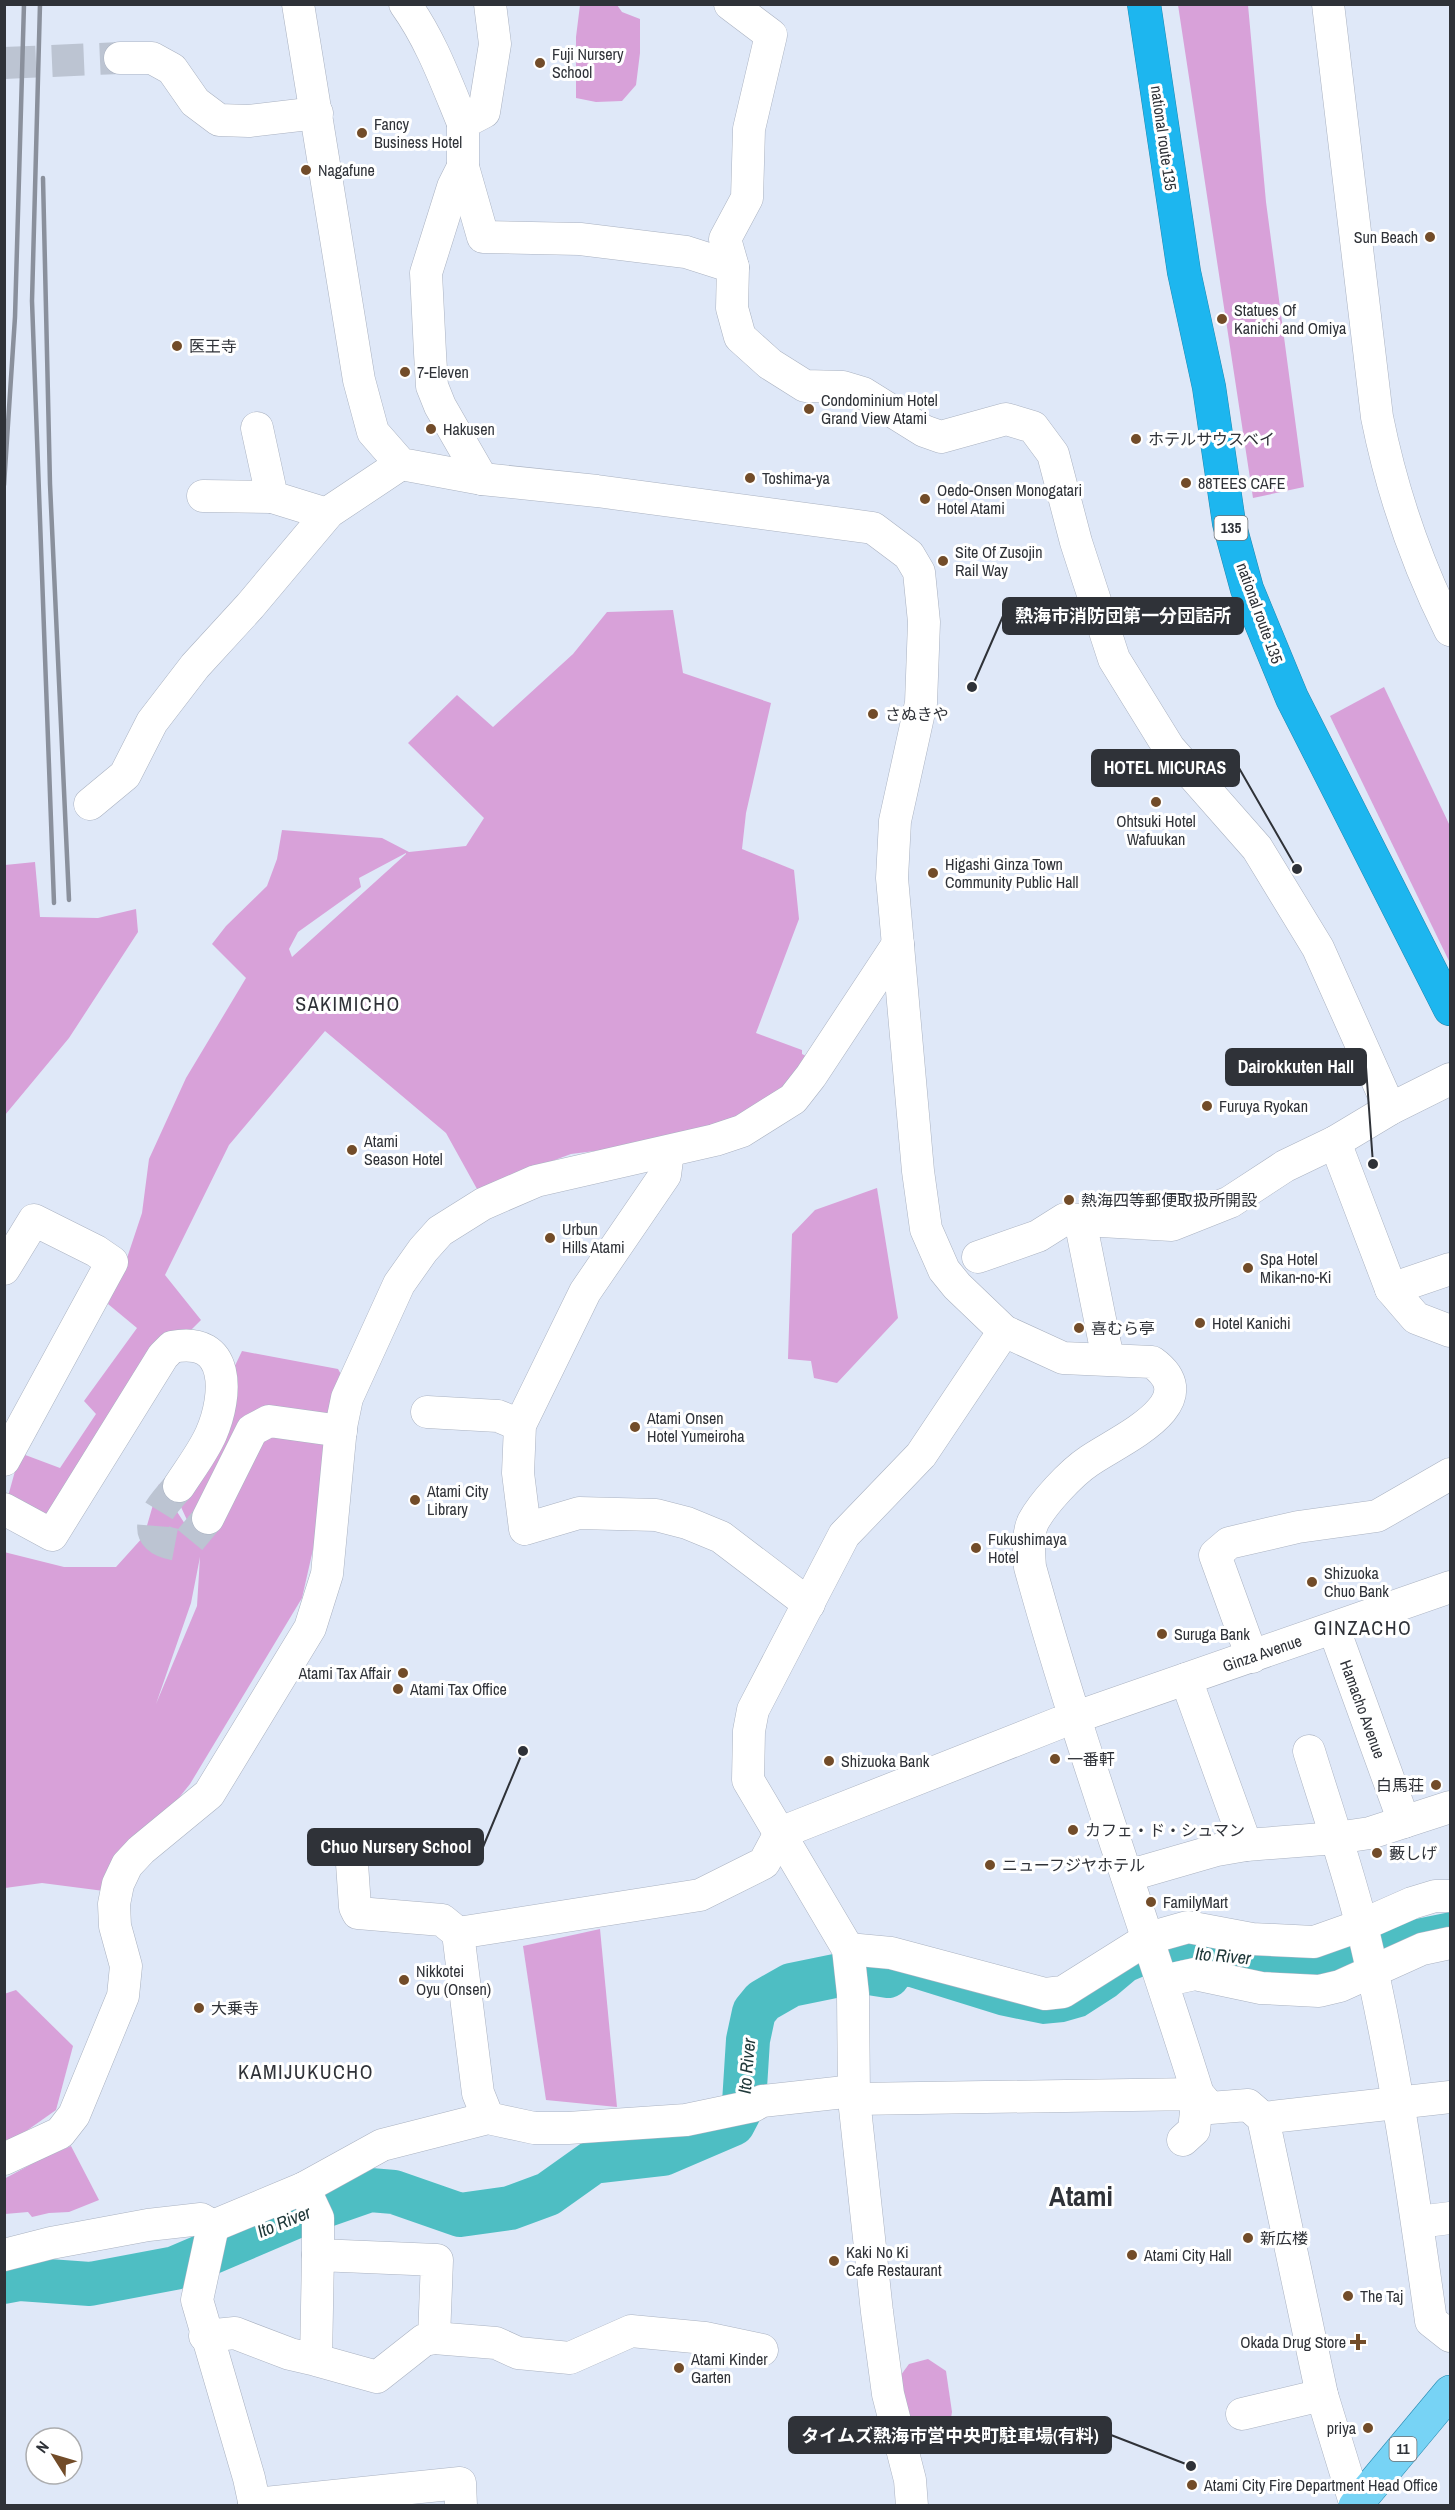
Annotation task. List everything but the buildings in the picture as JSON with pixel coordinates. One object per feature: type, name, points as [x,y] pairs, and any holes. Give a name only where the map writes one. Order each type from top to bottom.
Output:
[{"type":"highway","name":"national route 135","points":[[1144,4],[1184,272],[1209,387],[1229,522],[1247,589],[1292,698],[1450,1009]]},
{"type":"main road","name":"11","points":[[1355,2505],[1449,2398]]},
{"type":"street","points":[[298,4],[359,380],[373,432],[401,464],[482,479],[597,491],[873,528],[909,555],[919,572],[924,622],[921,703],[895,821],[892,878],[918,1171],[926,1229],[944,1270],[957,1286],[1004,1331],[1063,1358],[1152,1362],[1164,1370],[1171,1388],[1166,1402],[1155,1417],[1127,1439],[1088,1461],[1050,1498],[1033,1523],[1029,1548],[1030,1567],[1074,1718],[1198,2094],[1210,2108],[1248,2105],[1263,2118],[1322,2395],[1355,2505]]},
{"type":"street","points":[[405,4],[419,23],[434,53],[463,123],[464,167],[483,237],[580,239],[686,252],[733,267]]},
{"type":"street","points":[[463,123],[484,112],[495,44],[490,4]]},
{"type":"street","points":[[730,4],[771,34],[749,129],[747,198],[725,239],[733,267],[732,308],[740,337],[771,364],[805,386],[843,387],[863,393],[924,430],[941,437],[1006,420],[1033,427],[1053,454],[1076,542],[1114,659],[1169,748],[1257,848],[1318,948],[1390,1110]]},
{"type":"street","points":[[1328,4],[1377,417],[1392,483],[1412,543],[1450,630]]},
{"type":"street","points":[[120,58],[152,58],[172,69],[195,102],[219,120],[249,121],[317,113]]},
{"type":"street","points":[[464,167],[453,187],[426,273],[430,352],[432,386],[440,406],[482,479]]},
{"type":"street","points":[[256,428],[272,497]]},
{"type":"street","points":[[90,804],[125,775],[152,722],[195,666],[250,606],[327,514],[401,464]]},
{"type":"street","points":[[203,496],[272,497],[327,514]]},
{"type":"street","points":[[4,2159],[60,2133],[74,2115],[123,1996],[126,1966],[115,1926],[114,1904],[118,1884],[127,1865],[141,1850],[209,1794],[310,1628],[327,1574],[341,1431],[347,1398],[399,1284],[423,1250],[440,1231],[483,1204],[536,1180],[668,1152],[742,1131],[793,1099],[811,1076],[898,944]]},
{"type":"street","points":[[978,1257],[1038,1236],[1065,1219],[1172,1225],[1230,1202],[1285,1166],[1335,1142],[1450,1078]]},
{"type":"street","points":[[1335,1142],[1391,1289],[1416,1318],[1450,1331]]},
{"type":"street","points":[[668,1152],[665,1175],[585,1292],[520,1425],[518,1473],[525,1529],[579,1513],[656,1515],[687,1523],[721,1537],[810,1604]]},
{"type":"street","points":[[4,1269],[34,1220],[96,1251],[112,1262],[4,1461]]},
{"type":"street","points":[[1080,1220],[1108,1359]]},
{"type":"street","points":[[1391,1289],[1450,1269]]},
{"type":"street","points":[[912,2505],[910,2480],[888,2394],[854,2095],[853,1994],[848,1949],[748,1780],[749,1731],[753,1710],[844,1535],[921,1455],[1004,1331]]},
{"type":"street","points":[[4,1509],[52,1535],[163,1356],[172,1347],[198,1346],[212,1353],[220,1368],[222,1390],[218,1415],[211,1433],[179,1486]]},
{"type":"street","points":[[427,1412],[498,1416],[520,1425]]},
{"type":"street","points":[[208,1518],[252,1430],[269,1422],[341,1431]]},
{"type":"street","points":[[1252,1657],[1215,1554],[1229,1543],[1298,1527],[1377,1516],[1450,1474]]},
{"type":"street","name":"Ginza Avenue","points":[[780,1833],[1074,1718],[1335,1629],[1450,1587]]},
{"type":"street","name":"Hamacho Avenue","points":[[1335,1629],[1404,1822]]},
{"type":"street","points":[[1186,1679],[1246,1845]]},
{"type":"street","points":[[1309,1751],[1367,1948],[1400,2103],[1431,2321],[1450,2336]]},
{"type":"street","points":[[1127,1876],[1217,1850],[1370,1833],[1450,1807]]},
{"type":"street","points":[[458,1933],[700,1895],[764,1863],[780,1833]]},
{"type":"street","points":[[351,1849],[355,1907],[358,1913],[442,1920],[458,1933],[478,2093],[488,2118]]},
{"type":"street","points":[[1156,1961],[1195,1974],[1261,1988],[1319,1991],[1340,1986],[1367,1948],[1412,1903],[1435,1896],[1450,1896]]},
{"type":"street","points":[[848,1949],[891,1953],[1045,1994],[1063,1992],[1156,1961],[1188,1927],[1252,1939],[1314,1942],[1367,1948],[1422,1949],[1450,1943]]},
{"type":"street","points":[[210,2245],[304,2188],[382,2145],[488,2118],[534,2128],[686,2120],[753,2106],[762,2101],[854,2095],[1198,2094]]},
{"type":"street","points":[[1183,2140],[1194,2130],[1198,2094]]},
{"type":"street","points":[[1263,2118],[1450,2097]]},
{"type":"street","points":[[304,2188],[318,2218],[316,2360]]},
{"type":"street","points":[[1418,2222],[1450,2218]]},
{"type":"street","points":[[4,2255],[51,2243],[148,2225],[201,2219],[210,2245],[197,2300],[249,2478],[254,2505],[460,2483],[461,2505]]},
{"type":"street","points":[[318,2255],[437,2260],[434,2338]]},
{"type":"street","points":[[206,2336],[235,2333],[290,2354],[377,2376],[424,2340],[434,2338],[496,2343],[518,2353],[570,2358],[631,2331],[705,2338],[762,2350]]},
{"type":"street","points":[[1242,2414],[1322,2395]]},
{"type":"shaded area","points":[[580,5],[617,5],[622,12],[640,19],[640,53],[636,85],[622,101],[596,102],[576,98],[576,37]]},
{"type":"shaded area","points":[[1178,5],[1248,5],[1266,202],[1304,487],[1253,498]]},
{"type":"shaded area","points":[[673,610],[683,673],[771,703],[746,813],[742,849],[794,870],[799,919],[756,1033],[802,1050],[802,1054],[808,1057],[769,1110],[642,1145],[571,1154],[477,1189],[446,1133],[325,1031],[229,1145],[165,1275],[201,1320],[191,1330],[43,1537],[7,1500],[20,1453],[60,1468],[96,1414],[84,1401],[137,1328],[108,1304],[126,1261],[142,1213],[149,1159],[186,1078],[246,978],[212,944],[226,926],[267,886],[277,859],[282,830],[382,838],[409,852],[466,846],[484,818],[408,743],[457,695],[493,727],[573,654],[607,612]],"holes":[[[406,854],[292,957],[289,949],[298,932],[361,887],[359,878]]]},
{"type":"shaded area","points":[[1384,687],[1450,826],[1450,963],[1330,716]]},
{"type":"shaded area","points":[[35,862],[40,917],[98,918],[136,909],[138,932],[69,1038],[5,1115],[5,865]]},
{"type":"shaded area","points":[[877,1188],[898,1318],[837,1383],[814,1378],[811,1361],[788,1359],[792,1234],[815,1210]]},
{"type":"shaded area","points":[[242,1351],[338,1369],[346,1383],[331,1470],[302,1598],[190,1784],[104,1891],[42,1883],[5,1888],[4,1552],[64,1567],[116,1567],[144,1536],[159,1484],[198,1544],[170,1483],[212,1414]],"holes":[[[200,1557],[197,1606],[156,1704],[191,1603]]]},
{"type":"shaded area","points":[[600,1929],[617,2107],[546,2100],[523,1946]]},
{"type":"shaded area","points":[[16,1990],[73,2046],[56,2110],[5,2146],[4,1994]]},
{"type":"shaded area","points":[[71,2146],[99,2200],[69,2212],[32,2217],[28,2212],[5,2214],[4,2179]]},
{"type":"shaded area","points":[[928,2359],[946,2371],[952,2412],[949,2430],[925,2445],[908,2435],[895,2383],[909,2364]]},
{"type":"water","points":[[1450,1912],[1450,1929],[1346,1970],[1313,1977],[1262,1972],[1198,1959],[1182,1960],[1135,1980],[1116,1996],[1085,2016],[1064,2022],[1043,2024],[999,2015],[909,1987],[865,1984],[836,1989],[824,1969],[865,1962],[996,1994],[1130,1962],[1176,1945],[1406,1921]]},
{"type":"waterway","name":"Ito River","points":[[4,2282],[20,2279],[90,2284],[175,2268],[304,2213],[370,2190],[394,2192],[460,2215],[510,2208],[548,2194],[593,2162],[663,2154],[733,2124],[744,2103],[748,2040],[754,2012],[763,2001],[791,1985],[835,1976],[869,1973],[888,1976]]},
{"type":"tunnel","points":[[4,63],[120,58]]},
{"type":"tunnel","points":[[179,1486],[165,1502],[154,1520],[153,1528],[156,1536],[178,1545],[189,1541],[208,1518]]},
{"type":"railway","points":[[4,485],[15,317],[24,4]]},
{"type":"railway","points":[[40,4],[32,301],[54,903]]},
{"type":"railway","points":[[43,178],[50,484],[69,900]]},
{"type":"place","name":"Fuji Nursery School","points":[[540,63]]},
{"type":"place","name":"Fancy Business Hotel","points":[[362,133]]},
{"type":"place","name":"Nagafune","points":[[306,170]]},
{"type":"place","name":"Sun Beach","points":[[1430,237]]},
{"type":"place","name":"Statues Of Kanichi and Omiya","points":[[1222,319]]},
{"type":"place","name":"医王寺","points":[[177,346]]},
{"type":"place","name":"7-Eleven","points":[[405,372]]},
{"type":"place","name":"Condominium Hotel Grand View Atami","points":[[809,409]]},
{"type":"place","name":"Hakusen","points":[[431,429]]},
{"type":"place","name":"ホテルサウスベイ","points":[[1136,439]]},
{"type":"place","name":"Toshima-ya","points":[[750,478]]},
{"type":"place","name":"88TEES CAFE","points":[[1186,483]]},
{"type":"place","name":"Oedo-Onsen Monogatari Hotel Atami","points":[[925,499]]},
{"type":"place","name":"Site Of Zusojin Rail Way","points":[[943,561]]},
{"type":"place","name":"熱海市消防団第一分団詰所","points":[[972,687]]},
{"type":"place","name":"さぬきや","points":[[873,714]]},
{"type":"place","name":"Ohtsuki Hotel Wafuukan","points":[[1156,802]]},
{"type":"place","name":"HOTEL MICURAS","points":[[1297,869]]},
{"type":"place","name":"Higashi Ginza Town Community Public Hall","points":[[933,873]]},
{"type":"place","name":"Furuya Ryokan","points":[[1207,1106]]},
{"type":"place","name":"Atami Season Hotel","points":[[352,1150]]},
{"type":"place","name":"Dairokkuten Hall","points":[[1373,1164]]},
{"type":"place","name":"熱海四等郵便取扱所開設","points":[[1069,1200]]},
{"type":"place","name":"Urbun Hills Atami","points":[[550,1238]]},
{"type":"place","name":"Spa Hotel Mikan-no-Ki","points":[[1248,1268]]},
{"type":"place","name":"Hotel Kanichi","points":[[1200,1323]]},
{"type":"place","name":"喜むら亭","points":[[1079,1328]]},
{"type":"place","name":"Atami Onsen Hotel Yumeiroha","points":[[635,1427]]},
{"type":"place","name":"Atami City Library","points":[[415,1500]]},
{"type":"place","name":"Fukushimaya Hotel","points":[[976,1548]]},
{"type":"place","name":"Shizuoka Chuo Bank","points":[[1312,1582]]},
{"type":"place","name":"Suruga Bank","points":[[1162,1634]]},
{"type":"place","name":"Atami Tax Affair","points":[[403,1673]]},
{"type":"place","name":"Atami Tax Office","points":[[398,1689]]},
{"type":"place","name":"Chuo Nursery School","points":[[523,1751]]},
{"type":"place","name":"一番軒","points":[[1055,1759]]},
{"type":"place","name":"Shizuoka Bank","points":[[829,1761]]},
{"type":"place","name":"白馬荘","points":[[1436,1785]]},
{"type":"place","name":"カフェ・ド・シュマン","points":[[1073,1830]]},
{"type":"place","name":"藪しげ","points":[[1377,1853]]},
{"type":"place","name":"ニューフジヤホテル","points":[[990,1865]]},
{"type":"place","name":"FamilyMart","points":[[1151,1902]]},
{"type":"place","name":"Nikkotei Oyu (Onsen)","points":[[404,1980]]},
{"type":"place","name":"大乗寺","points":[[199,2008]]},
{"type":"place","name":"新広楼","points":[[1248,2238]]},
{"type":"place","name":"Atami City Hall","points":[[1132,2255]]},
{"type":"place","name":"Kaki No Ki Cafe Restaurant","points":[[834,2261]]},
{"type":"place","name":"The Taj","points":[[1348,2296]]},
{"type":"place","name":"Okada Drug Store","points":[[1358,2342]]},
{"type":"place","name":"Atami Kinder Garten","points":[[679,2368]]},
{"type":"place","name":"priya","points":[[1368,2428]]},
{"type":"place","name":"タイムズ熱海市営中央町駐車場(有料)","points":[[1191,2466]]},
{"type":"place","name":"Atami City Fire Department Head Office","points":[[1192,2485]]},
{"type":"district","name":"SAKIMICHO","points":[[348,1004]]},
{"type":"district","name":"GINZACHO","points":[[1363,1628]]},
{"type":"district","name":"KAMIJUKUCHO","points":[[306,2072]]},
{"type":"district","name":"Atami","points":[[1081,2196]]}]
